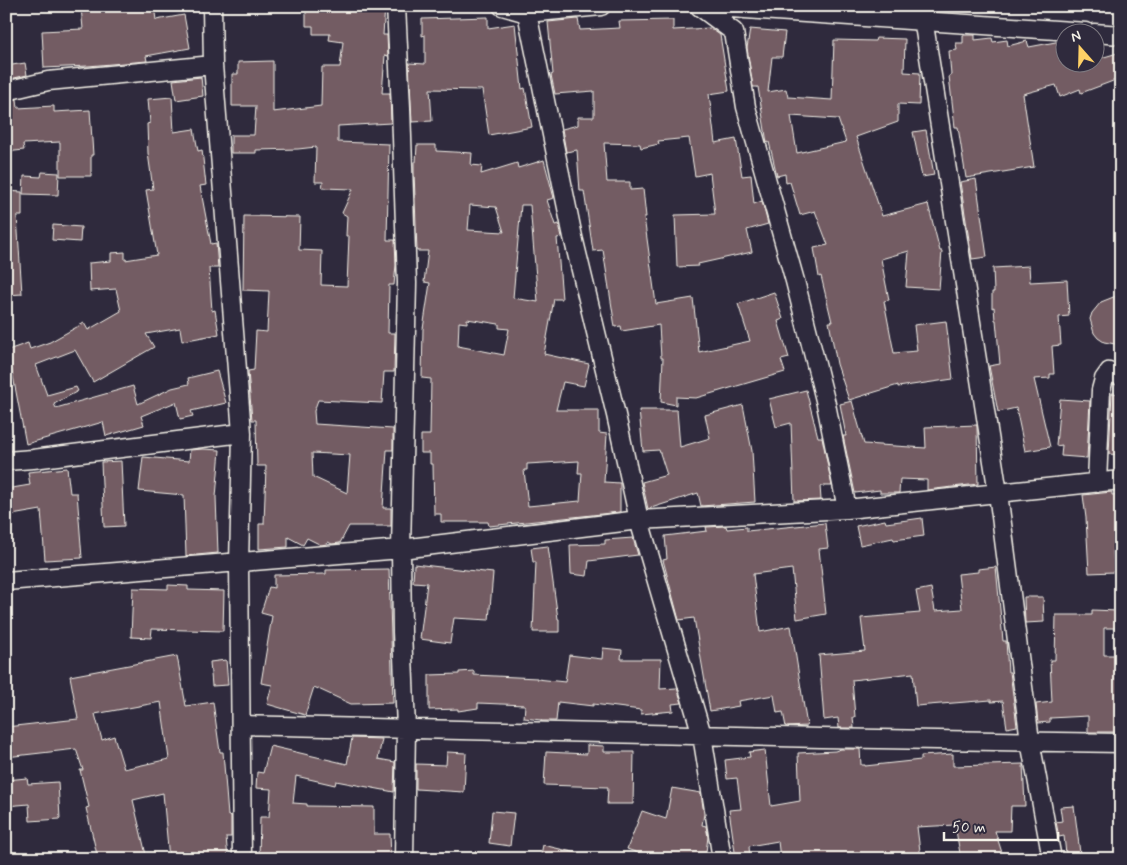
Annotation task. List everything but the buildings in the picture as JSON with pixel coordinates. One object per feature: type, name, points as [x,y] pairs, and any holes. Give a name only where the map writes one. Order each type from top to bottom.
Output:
[{"type":"street","points":[[212,6],[213,65],[242,433],[239,564],[242,859]]},
{"type":"street","points":[[396,6],[402,118],[406,283],[401,549],[406,728],[404,859]]},
{"type":"street","points":[[502,6],[527,10],[601,6]]},
{"type":"street","points":[[700,6],[922,14],[1054,28]]},
{"type":"street","points":[[700,6],[734,32],[746,107],[795,281],[824,395],[847,509]]},
{"type":"street","points":[[527,10],[573,237],[639,520],[702,734],[722,859]]},
{"type":"street","points":[[922,14],[998,493],[1030,741],[1052,859]]},
{"type":"street","points":[[1104,34],[1121,35]]},
{"type":"street","points":[[6,91],[48,81],[213,65]]},
{"type":"street","points":[[1097,482],[1101,390],[1104,379],[1109,372],[1121,376]]},
{"type":"street","points":[[6,460],[33,459],[242,433]]},
{"type":"street","points":[[6,581],[239,564],[401,549],[639,520],[847,509],[1121,480]]},
{"type":"street","points":[[241,725],[1121,743]]}]
